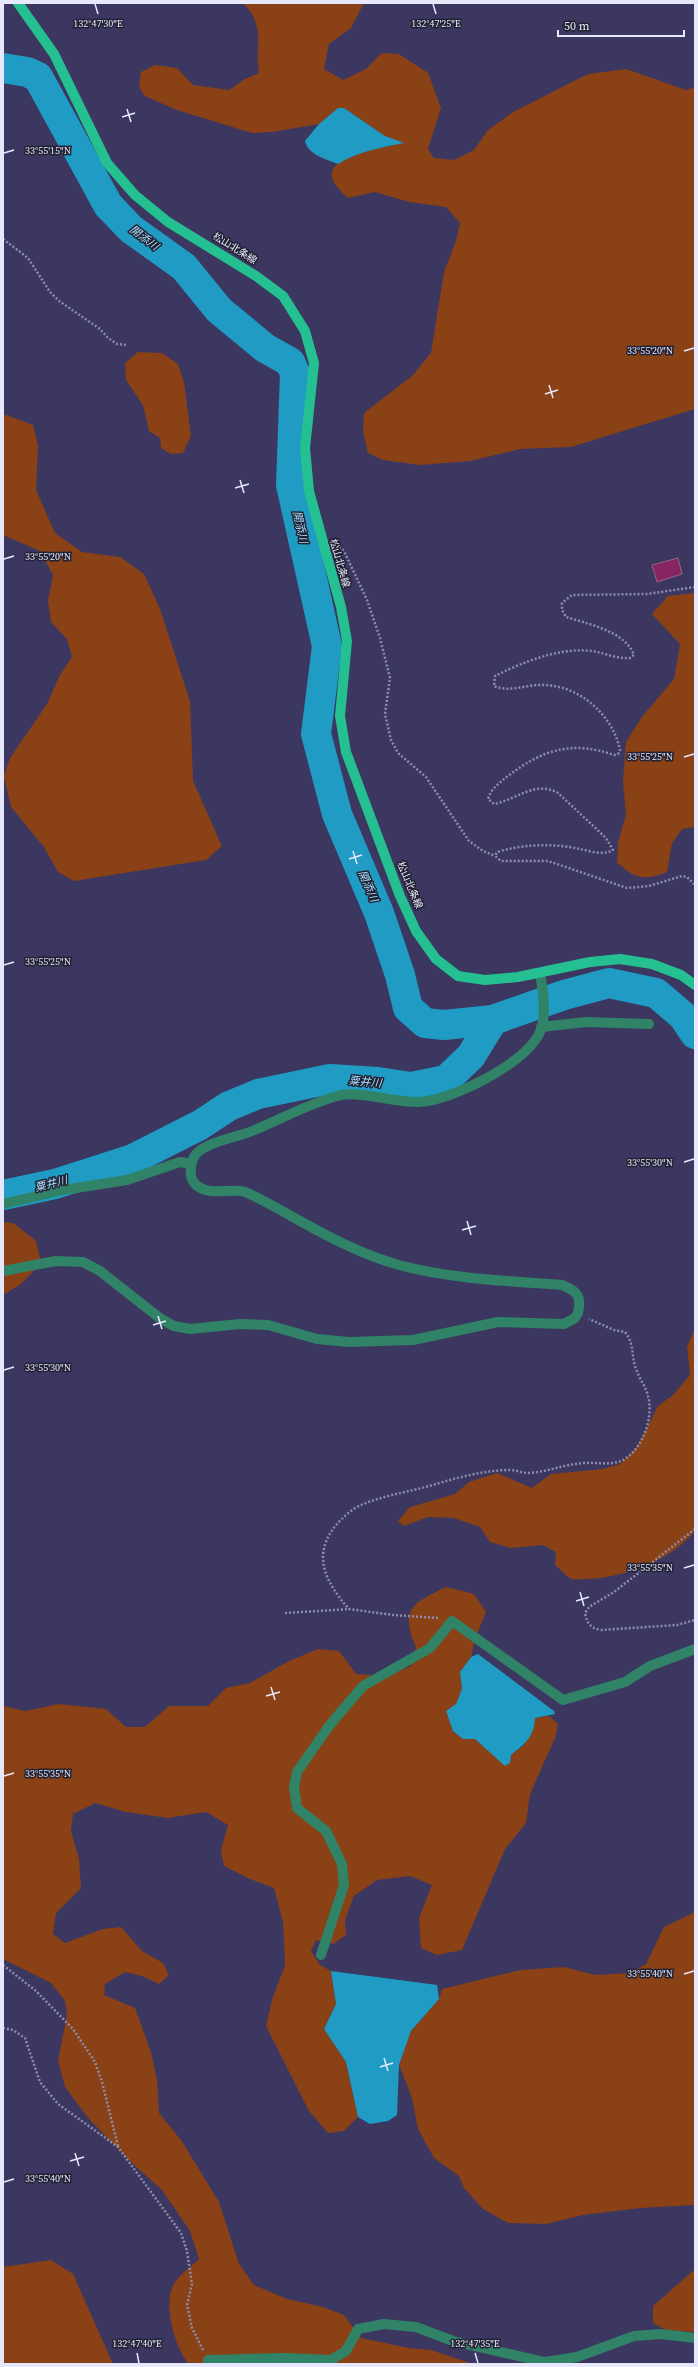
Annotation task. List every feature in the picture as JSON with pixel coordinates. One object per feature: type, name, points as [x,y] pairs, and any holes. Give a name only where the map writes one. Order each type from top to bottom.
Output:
[{"type":"main road","name":"松山北条線","points":[[18,3],[54,54],[107,163],[136,194],[168,222],[256,276],[283,296],[305,331],[314,363],[305,448],[309,491],[320,537],[341,607],[347,641],[340,716],[346,752],[400,896],[416,930],[436,959],[458,976],[485,980],[540,973],[590,962],[620,959],[652,964],[681,975],[695,985]]},
{"type":"street","points":[[3,1271],[56,1261],[83,1262],[100,1271],[161,1319],[174,1326],[190,1329],[240,1324],[268,1325],[317,1339],[349,1342],[413,1340],[498,1322],[564,1324],[575,1318],[578,1313],[579,1299],[575,1290],[562,1285],[433,1272],[398,1265],[337,1241],[254,1196],[240,1191],[206,1191],[195,1184],[191,1177],[191,1164],[196,1155],[206,1147],[250,1131],[298,1109],[344,1094],[418,1102],[450,1096],[475,1084],[510,1062],[539,1035],[544,1013],[540,973]]},
{"type":"street","points":[[541,1027],[586,1022],[649,1024]]},
{"type":"street","points":[[3,1204],[63,1190],[127,1180],[180,1162],[191,1164]]},
{"type":"street","points":[[321,1955],[344,1885],[342,1864],[326,1831],[297,1808],[294,1787],[297,1772],[329,1726],[363,1686],[430,1648],[442,1636],[452,1621],[563,1700],[625,1682],[650,1666],[695,1649]]},
{"type":"street","points":[[208,2360],[283,2358],[331,2360],[346,2351],[358,2329],[384,2324],[416,2327],[453,2341],[545,2362],[577,2356],[634,2336],[661,2334],[695,2338]]},
{"type":"path","points":[[3,239],[28,258],[50,292],[59,302],[100,329],[108,338],[117,344],[127,345]]},
{"type":"path","points":[[320,537],[332,540],[344,551],[367,600],[380,638],[390,678],[385,714],[392,740],[398,753],[426,777],[469,841],[501,861],[510,863],[533,860],[548,862],[627,888],[650,886],[682,876],[687,878],[695,885]]},
{"type":"path","points":[[495,856],[497,852],[531,845],[570,846],[600,853],[608,853],[613,850],[606,838],[558,793],[550,788],[534,789],[494,804],[488,799],[489,793],[498,784],[520,766],[543,754],[572,747],[587,747],[614,755],[618,754],[620,750],[612,727],[596,708],[585,698],[560,687],[543,684],[501,689],[494,686],[495,676],[563,652],[593,651],[615,658],[630,658],[634,655],[631,648],[619,637],[566,617],[562,610],[562,603],[572,595],[647,594],[695,587]]},
{"type":"path","points":[[349,1609],[338,1596],[327,1576],[322,1562],[323,1548],[329,1534],[342,1518],[360,1506],[454,1478],[511,1470],[526,1473],[545,1471],[562,1465],[585,1463],[605,1464],[623,1460],[637,1447],[646,1434],[649,1397],[636,1370],[632,1340],[625,1332],[614,1330],[578,1313]]},
{"type":"path","points":[[695,1529],[614,1592],[589,1607],[585,1613],[587,1622],[593,1628],[601,1630],[677,1625],[695,1620]]},
{"type":"path","points":[[285,1613],[349,1609],[393,1615],[437,1617],[452,1621]]},
{"type":"path","points":[[3,1965],[36,1991],[73,2029],[95,2062],[102,2082],[118,2147]]},
{"type":"path","points":[[3,2028],[13,2030],[25,2038],[40,2082],[58,2104],[118,2147],[181,2233],[187,2251],[192,2284],[186,2305],[192,2328],[208,2360]]},
{"type":"shaded area","points":[[243,3],[364,3],[351,28],[329,44],[324,69],[343,80],[366,69],[382,53],[399,54],[428,73],[441,108],[428,149],[434,158],[454,160],[474,150],[488,130],[513,112],[588,74],[626,69],[686,90],[695,87],[695,409],[571,447],[520,449],[470,461],[420,465],[383,460],[368,453],[363,432],[364,413],[412,376],[431,353],[444,272],[456,241],[460,223],[446,207],[409,202],[375,192],[348,198],[335,184],[332,174],[336,166],[344,159],[357,154],[403,143],[385,136],[344,108],[338,108],[319,124],[272,132],[252,133],[177,110],[145,96],[139,87],[141,72],[155,65],[177,68],[193,85],[229,90],[245,79],[259,73],[257,28],[255,20]]},
{"type":"shaded area","points":[[138,352],[162,353],[178,364],[184,382],[191,436],[183,453],[171,454],[161,448],[160,438],[149,431],[143,405],[126,380],[125,363]]},
{"type":"shaded area","points":[[3,414],[33,425],[38,446],[36,490],[55,533],[82,552],[120,557],[144,574],[160,609],[190,701],[193,781],[222,846],[206,860],[74,881],[58,872],[44,847],[11,807],[4,776],[10,758],[47,704],[60,675],[72,657],[67,639],[51,622],[48,601],[53,575],[40,551],[3,535]]},
{"type":"shaded area","points":[[695,593],[695,827],[682,829],[672,843],[667,872],[652,877],[640,877],[629,872],[617,862],[618,842],[626,815],[623,781],[626,742],[642,717],[674,679],[680,644],[652,614],[668,596]]},
{"type":"shaded area","points":[[3,1222],[13,1223],[36,1241],[41,1263],[21,1284],[3,1295]]},
{"type":"shaded area","points":[[695,1329],[695,1530],[686,1541],[674,1550],[645,1566],[614,1576],[572,1579],[555,1565],[556,1552],[543,1545],[511,1548],[490,1542],[480,1527],[454,1518],[428,1517],[404,1526],[398,1521],[410,1507],[455,1494],[469,1482],[497,1473],[532,1488],[551,1474],[603,1469],[620,1464],[637,1447],[658,1406],[673,1395],[690,1375],[687,1347]]},
{"type":"shaded area","points":[[446,1587],[474,1594],[486,1612],[475,1639],[471,1657],[460,1672],[462,1689],[456,1704],[446,1711],[453,1731],[463,1739],[475,1739],[485,1748],[511,1755],[524,1745],[535,1718],[549,1716],[558,1724],[555,1738],[530,1794],[526,1823],[505,1849],[462,1950],[437,1955],[421,1948],[419,1918],[432,1885],[410,1876],[377,1880],[354,1896],[345,1920],[346,1935],[333,1944],[316,1940],[311,1951],[320,1965],[331,1971],[336,2004],[324,2029],[346,2062],[358,2117],[344,2131],[328,2133],[309,2111],[266,2026],[272,2000],[285,1965],[283,1922],[274,1888],[250,1879],[224,1866],[221,1850],[228,1825],[206,1812],[168,1818],[126,1812],[95,1803],[73,1814],[71,1831],[79,1859],[81,1888],[56,1913],[53,1934],[65,1943],[103,1929],[121,1927],[142,1951],[163,1963],[169,1975],[159,1984],[142,1976],[125,1972],[105,1984],[104,1995],[135,2008],[151,2052],[157,2080],[159,2113],[181,2140],[219,2202],[239,2264],[254,2285],[287,2299],[323,2307],[344,2315],[361,2338],[409,2348],[431,2350],[473,2364],[189,2364],[179,2348],[175,2338],[169,2304],[170,2294],[175,2282],[199,2259],[190,2231],[162,2190],[133,2164],[89,2119],[65,2087],[58,2061],[67,2015],[65,2001],[51,1983],[3,1959],[3,1706],[25,1711],[59,1704],[106,1709],[126,1727],[145,1727],[169,1706],[208,1706],[226,1688],[250,1683],[289,1661],[318,1649],[339,1651],[356,1674],[387,1676],[411,1666],[416,1647],[409,1624],[409,1616],[412,1609],[425,1598]]},
{"type":"shaded area","points":[[695,1912],[695,2205],[640,2208],[583,2215],[546,2224],[508,2223],[483,2209],[464,2188],[459,2176],[434,2158],[418,2129],[412,2098],[399,2065],[411,2031],[439,1999],[442,1989],[520,1970],[564,1967],[595,1975],[630,1973],[646,1964],[664,1927]]},
{"type":"shaded area","points":[[51,2260],[73,2274],[113,2364],[3,2364],[3,2267]]},
{"type":"shaded area","points":[[695,2269],[695,2332],[666,2330],[653,2323],[653,2306]]},
{"type":"water","points":[[338,108],[344,108],[385,136],[404,143],[362,153],[338,164],[318,156],[310,150],[305,141],[319,124]]},
{"type":"water","points":[[478,1654],[554,1711],[555,1714],[535,1718],[531,1735],[525,1743],[511,1755],[510,1763],[505,1766],[475,1739],[463,1739],[453,1731],[446,1711],[456,1704],[462,1689],[460,1672],[471,1657]]},
{"type":"water","points":[[331,1971],[437,1985],[439,1999],[411,2031],[399,2065],[397,2115],[388,2121],[370,2124],[358,2117],[346,2062],[324,2029],[336,2004]]},
{"type":"building","points":[[678,558],[682,574],[657,582],[652,565]]},
{"type":"waterway","name":"開添川","points":[[3,68],[27,72],[38,77],[108,205],[131,229],[184,267],[219,310],[265,348],[290,362],[295,373],[291,485],[327,646],[316,734],[337,814],[379,913],[400,975],[408,1008],[425,1023],[444,1025],[493,1020]]},
{"type":"waterway","name":"粟井川","points":[[3,1195],[55,1184],[133,1159],[200,1125],[229,1106],[258,1094],[330,1079],[378,1082],[411,1087],[446,1080],[471,1056],[493,1020],[564,995],[609,983],[656,993],[683,1016],[695,1034]]}]
